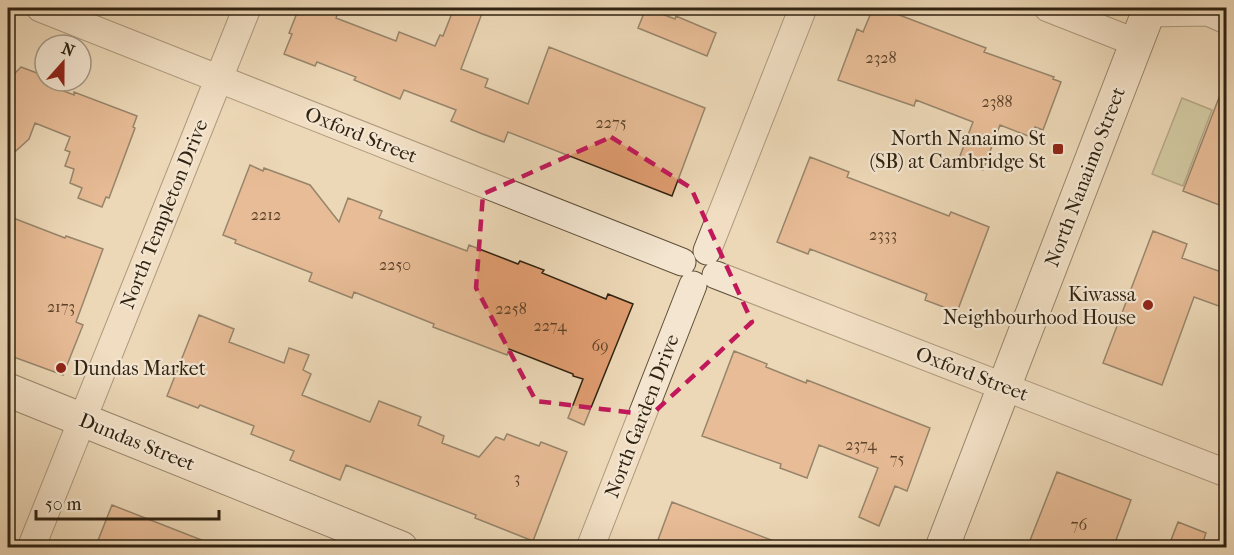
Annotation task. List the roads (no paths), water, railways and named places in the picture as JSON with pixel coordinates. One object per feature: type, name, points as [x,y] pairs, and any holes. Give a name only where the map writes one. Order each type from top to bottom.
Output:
[{"type":"main road","name":"North Nanaimo Street","points":[[942,548],[1149,10]]},
{"type":"main road","name":"Dundas Street","points":[[8,390],[401,548]]},
{"type":"street","name":"Oxford Street","points":[[40,8],[1227,473]]},
{"type":"street","name":"North Templeton Drive","points":[[31,548],[247,8]]},
{"type":"street","name":"North Garden Drive","points":[[590,548],[803,8]]},
{"type":"street","points":[[1048,8],[1137,43]]},
{"type":"street","points":[[1149,10],[1213,13]]},
{"type":"place","name":"North Nanaimo St (SB) at Cambridge St","points":[[1058,149]]},
{"type":"place","name":"Kiwassa Neighbourhood House","points":[[1148,305]]},
{"type":"place","name":"Dundas Market","points":[[61,368]]}]
